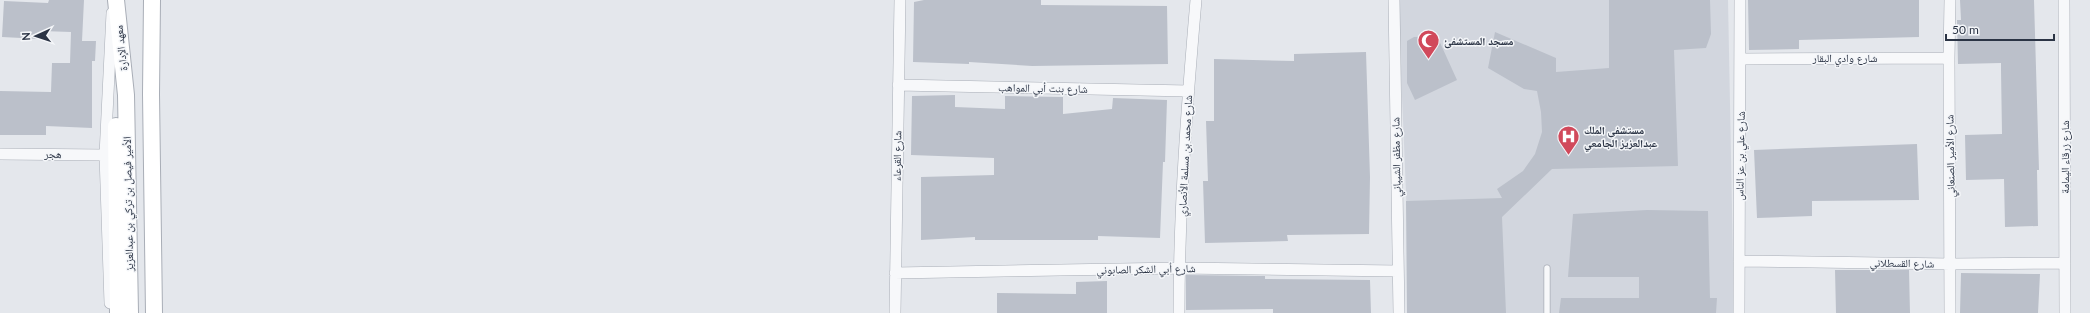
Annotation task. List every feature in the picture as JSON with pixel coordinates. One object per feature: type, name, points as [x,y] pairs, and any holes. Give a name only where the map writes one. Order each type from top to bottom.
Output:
[{"type":"main road","name":"معهد الإدارة","points":[[114,0],[126,95]]},
{"type":"main road","points":[[114,0],[118,313]]},
{"type":"main road","points":[[152,0],[151,94],[154,313]]},
{"type":"main road","points":[[158,313],[163,0]]},
{"type":"main road","name":"الأمير فيصل بن تركي بن عبدالعزيز","points":[[126,95],[130,313]]},
{"type":"street","points":[[111,313],[105,155],[114,0]]},
{"type":"street","name":"شارع القرعاء","points":[[895,313],[900,0]]},
{"type":"street","name":"شارع محمد بن مسلمة الأنصاري","points":[[1179,313],[1179,268],[1188,91],[1196,0]]},
{"type":"street","name":"شارع مظفر الشيباني","points":[[1394,0],[1399,313]]},
{"type":"street","name":"شارع علي بن عز الناس","points":[[1739,313],[1742,59],[1740,0]]},
{"type":"street","name":"شارع الأمير الصنعاني","points":[[1950,0],[1950,313]]},
{"type":"street","name":"شارع زرقاء اليمامة","points":[[2064,0],[2065,313]]},
{"type":"street","name":"شارع وادي البقار","points":[[1742,59],[1949,58]]},
{"type":"street","name":"شارع بنت أبي المواهب","points":[[898,85],[1188,91]]},
{"type":"street","name":"هجر","points":[[0,154],[105,155]]},
{"type":"street","name":"شارع القسطلاني","points":[[1739,261],[1951,264],[2065,263]]},
{"type":"street","name":"شارع أبي الشكر الصابوني","points":[[895,273],[1179,268],[1398,271]]},
{"type":"lane","points":[[1546,268],[1547,313]]},
{"type":"shaded area","name":"مستشفى الملك عبدالعزيز الجامعي","points":[[1398,0],[1728,0],[1734,313],[1411,313]]},
{"type":"building","points":[[49,0],[84,0],[82,41],[96,41],[95,61],[92,61],[92,128],[46,126],[46,135],[0,135],[0,91],[51,92],[52,63],[70,63],[71,32],[42,31],[41,39],[2,37],[4,1],[48,3]]},
{"type":"building","points":[[924,0],[1041,0],[1041,5],[1167,6],[1168,64],[1032,66],[969,62],[969,64],[913,62],[914,2]]},
{"type":"building","points":[[1609,0],[1710,0],[1711,34],[1706,48],[1674,50],[1678,166],[1552,169],[1502,217],[1506,313],[1407,313],[1406,201],[1502,198],[1497,189],[1523,171],[1535,154],[1542,132],[1541,112],[1537,91],[1524,89],[1488,68],[1495,32],[1556,58],[1556,72],[1609,68]]},
{"type":"building","points":[[1748,0],[1919,0],[1919,37],[1799,40],[1799,49],[1749,50]]},
{"type":"building","points":[[1960,0],[2034,0],[2039,170],[2037,170],[2038,226],[2005,227],[2004,179],[1966,180],[1965,135],[2002,134],[2001,63],[1958,64],[1957,20],[1961,20]]},
{"type":"building","name":"مسجد المستشفئ","points":[[1437,36],[1457,80],[1415,100],[1407,83],[1407,41],[1414,37]]},
{"type":"building","points":[[1366,52],[1370,177],[1369,234],[1287,235],[1288,241],[1205,243],[1203,181],[1208,181],[1206,121],[1214,121],[1214,59],[1294,61],[1294,54]]},
{"type":"building","points":[[955,95],[955,107],[1005,109],[1005,96],[1063,97],[1063,114],[1112,109],[1113,98],[1167,100],[1160,238],[1098,236],[1098,240],[975,240],[975,237],[921,240],[921,177],[994,175],[994,158],[911,155],[912,96]]},
{"type":"building","points":[[1917,144],[1919,200],[1812,201],[1812,216],[1757,218],[1754,150]]},
{"type":"building","points":[[1647,210],[1708,211],[1710,298],[1717,298],[1716,313],[1559,313],[1561,298],[1639,298],[1639,277],[1568,277],[1573,214]]},
{"type":"building","points":[[1835,270],[1909,270],[1910,313],[1836,313]]},
{"type":"building","points":[[1961,273],[2040,274],[2038,313],[1960,313]]},
{"type":"building","points":[[1186,275],[1265,276],[1265,279],[1370,280],[1371,313],[1273,313],[1273,309],[1186,310]]},
{"type":"building","points":[[1107,281],[1107,313],[997,313],[997,293],[1076,294],[1076,282]]},
{"type":"place","name":"مسجد المستشفئ","points":[[1428,60]]},
{"type":"place","name":"مستشفى الملك عبدالعزيز الجامعي","points":[[1568,156]]}]
